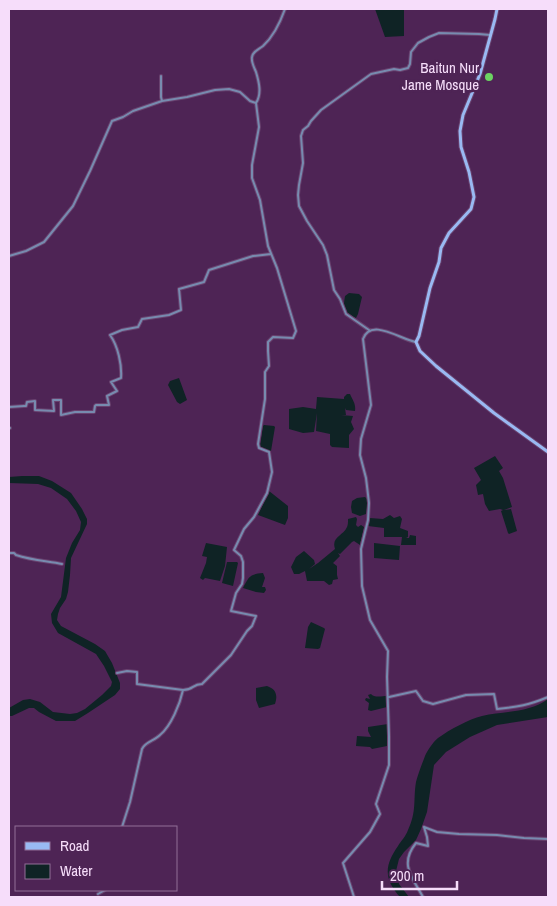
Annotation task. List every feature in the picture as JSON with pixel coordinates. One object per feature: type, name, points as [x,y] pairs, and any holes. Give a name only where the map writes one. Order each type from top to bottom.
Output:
[{"type":"street","points":[[117,674],[128,671],[137,672],[137,684],[189,690],[196,684],[202,684],[232,655],[252,626],[256,616],[231,611],[243,578],[243,562],[241,556],[234,550],[244,529],[254,517],[266,493],[272,472],[269,452],[259,448],[258,444],[265,399],[265,372],[270,366],[268,342],[273,337],[293,338],[296,331],[268,246],[260,200],[252,178],[252,165],[258,127],[256,103],[260,97],[259,84],[252,64],[252,56],[275,32],[285,9]]},
{"type":"street","points":[[497,9],[496,19],[480,74],[462,115],[460,131],[474,197],[470,209],[449,233],[440,248],[438,262],[416,342],[420,351],[436,366],[548,452]]},
{"type":"street","points":[[369,330],[346,314],[334,290],[328,255],[299,206],[298,195],[303,163],[301,136],[303,130],[321,110],[371,74],[381,73],[394,68],[400,70],[408,68],[411,52],[418,44],[429,37],[439,33],[490,35]]},
{"type":"street","points":[[161,76],[162,101]]},
{"type":"street","points":[[9,256],[26,251],[44,242],[73,206],[112,121],[123,117],[133,110],[162,101],[214,90],[228,89],[240,92],[250,101],[256,103]]},
{"type":"street","points":[[9,407],[26,406],[27,402],[34,401],[35,410],[54,411],[53,400],[60,400],[61,415],[75,412],[94,412],[94,406],[96,405],[108,405],[107,396],[117,391],[111,382],[121,378],[116,345],[110,335],[122,330],[138,327],[142,319],[169,315],[181,310],[179,289],[204,282],[209,270],[253,256],[271,254]]},
{"type":"street","points":[[354,897],[343,863],[370,832],[380,814],[376,804],[388,764],[388,651],[370,620],[362,586],[361,549],[368,520],[369,503],[366,478],[360,455],[361,439],[371,405],[363,339],[366,332],[375,329],[416,342]]},
{"type":"street","points":[[9,553],[33,560],[62,564]]},
{"type":"street","points":[[122,826],[142,749],[144,745],[163,733],[180,702],[183,690]]},
{"type":"street","points":[[388,697],[416,691],[423,701],[433,704],[466,695],[494,694],[497,708],[520,707],[533,704],[548,697]]},
{"type":"street","points":[[423,897],[411,878],[407,865],[410,851],[416,842],[428,846],[424,827],[437,832],[548,839]]},
{"type":"street","points":[[98,894],[103,891]]},
{"type":"water","points":[[375,9],[404,9],[404,36],[385,37]]},
{"type":"water","points":[[349,293],[359,294],[362,297],[356,318],[349,315],[345,310],[345,296]]},
{"type":"water","points":[[179,378],[187,400],[180,404],[168,385],[170,381]]},
{"type":"water","points":[[347,394],[350,394],[355,409],[355,411],[346,410],[345,408],[346,415],[341,415],[353,416],[351,422],[354,429],[349,435],[349,448],[332,447],[330,445],[330,434],[316,431],[317,413],[314,432],[303,433],[289,429],[289,409],[303,407],[316,409],[317,397],[344,399]]},
{"type":"water","points":[[264,425],[275,427],[271,451],[260,446]]},
{"type":"water","points":[[495,456],[503,468],[499,471],[512,507],[504,510],[511,509],[517,531],[509,534],[501,511],[503,510],[489,511],[483,494],[478,495],[476,485],[481,480],[474,468]]},
{"type":"water","points":[[39,476],[52,481],[71,493],[87,519],[87,524],[71,558],[68,592],[60,608],[57,620],[61,626],[105,651],[120,683],[120,689],[115,695],[75,721],[56,721],[34,708],[29,708],[9,716],[9,708],[23,700],[30,699],[40,702],[53,712],[77,713],[102,695],[111,686],[112,682],[96,654],[58,633],[52,623],[51,614],[61,597],[66,558],[80,530],[81,522],[67,499],[51,488],[38,484],[9,483],[9,477]]},
{"type":"water","points":[[269,491],[288,506],[288,518],[285,525],[258,515]]},
{"type":"water","points":[[365,497],[368,500],[366,514],[360,516],[352,513],[352,501]]},
{"type":"water","points":[[390,515],[394,518],[400,516],[402,519],[400,528],[408,531],[408,537],[406,538],[409,538],[410,535],[416,536],[416,545],[401,545],[402,537],[384,537],[384,528],[368,526],[370,518],[383,519]]},
{"type":"water","points":[[356,517],[356,525],[364,527],[360,545],[354,541],[340,554],[338,553],[340,556],[333,563],[337,566],[338,579],[333,580],[332,584],[329,585],[324,581],[307,581],[305,571],[294,574],[291,567],[296,557],[304,551],[314,560],[315,564],[309,569],[318,563],[335,549],[336,539],[347,527],[348,519]]},
{"type":"water","points":[[206,543],[227,547],[225,566],[220,581],[205,578],[203,580],[200,578],[206,563],[207,557],[202,556]]},
{"type":"water","points":[[374,543],[400,546],[399,560],[374,558]]},
{"type":"water","points":[[227,562],[238,563],[233,586],[222,583]]},
{"type":"water","points":[[263,573],[265,578],[262,587],[265,587],[266,590],[264,593],[243,588],[250,576]]},
{"type":"water","points":[[311,622],[325,629],[320,648],[318,649],[305,648],[308,627]]},
{"type":"water","points":[[267,686],[276,693],[275,704],[259,708],[256,700],[256,688]]},
{"type":"water","points":[[368,695],[387,696],[387,707],[368,710],[369,703],[365,700],[366,698],[370,699]]},
{"type":"water","points":[[548,699],[548,717],[497,725],[470,737],[446,752],[434,765],[427,812],[421,829],[416,840],[399,859],[396,871],[399,884],[409,897],[400,897],[391,884],[388,866],[393,853],[411,823],[414,811],[416,782],[425,756],[432,744],[459,725],[471,720],[482,716],[533,707]]},
{"type":"water","points":[[388,724],[387,746],[372,749],[370,747],[356,746],[357,736],[371,737],[368,727]]},
{"type":"place","name":"Baitun Nur Jame Mosque","points":[[489,77]]}]
